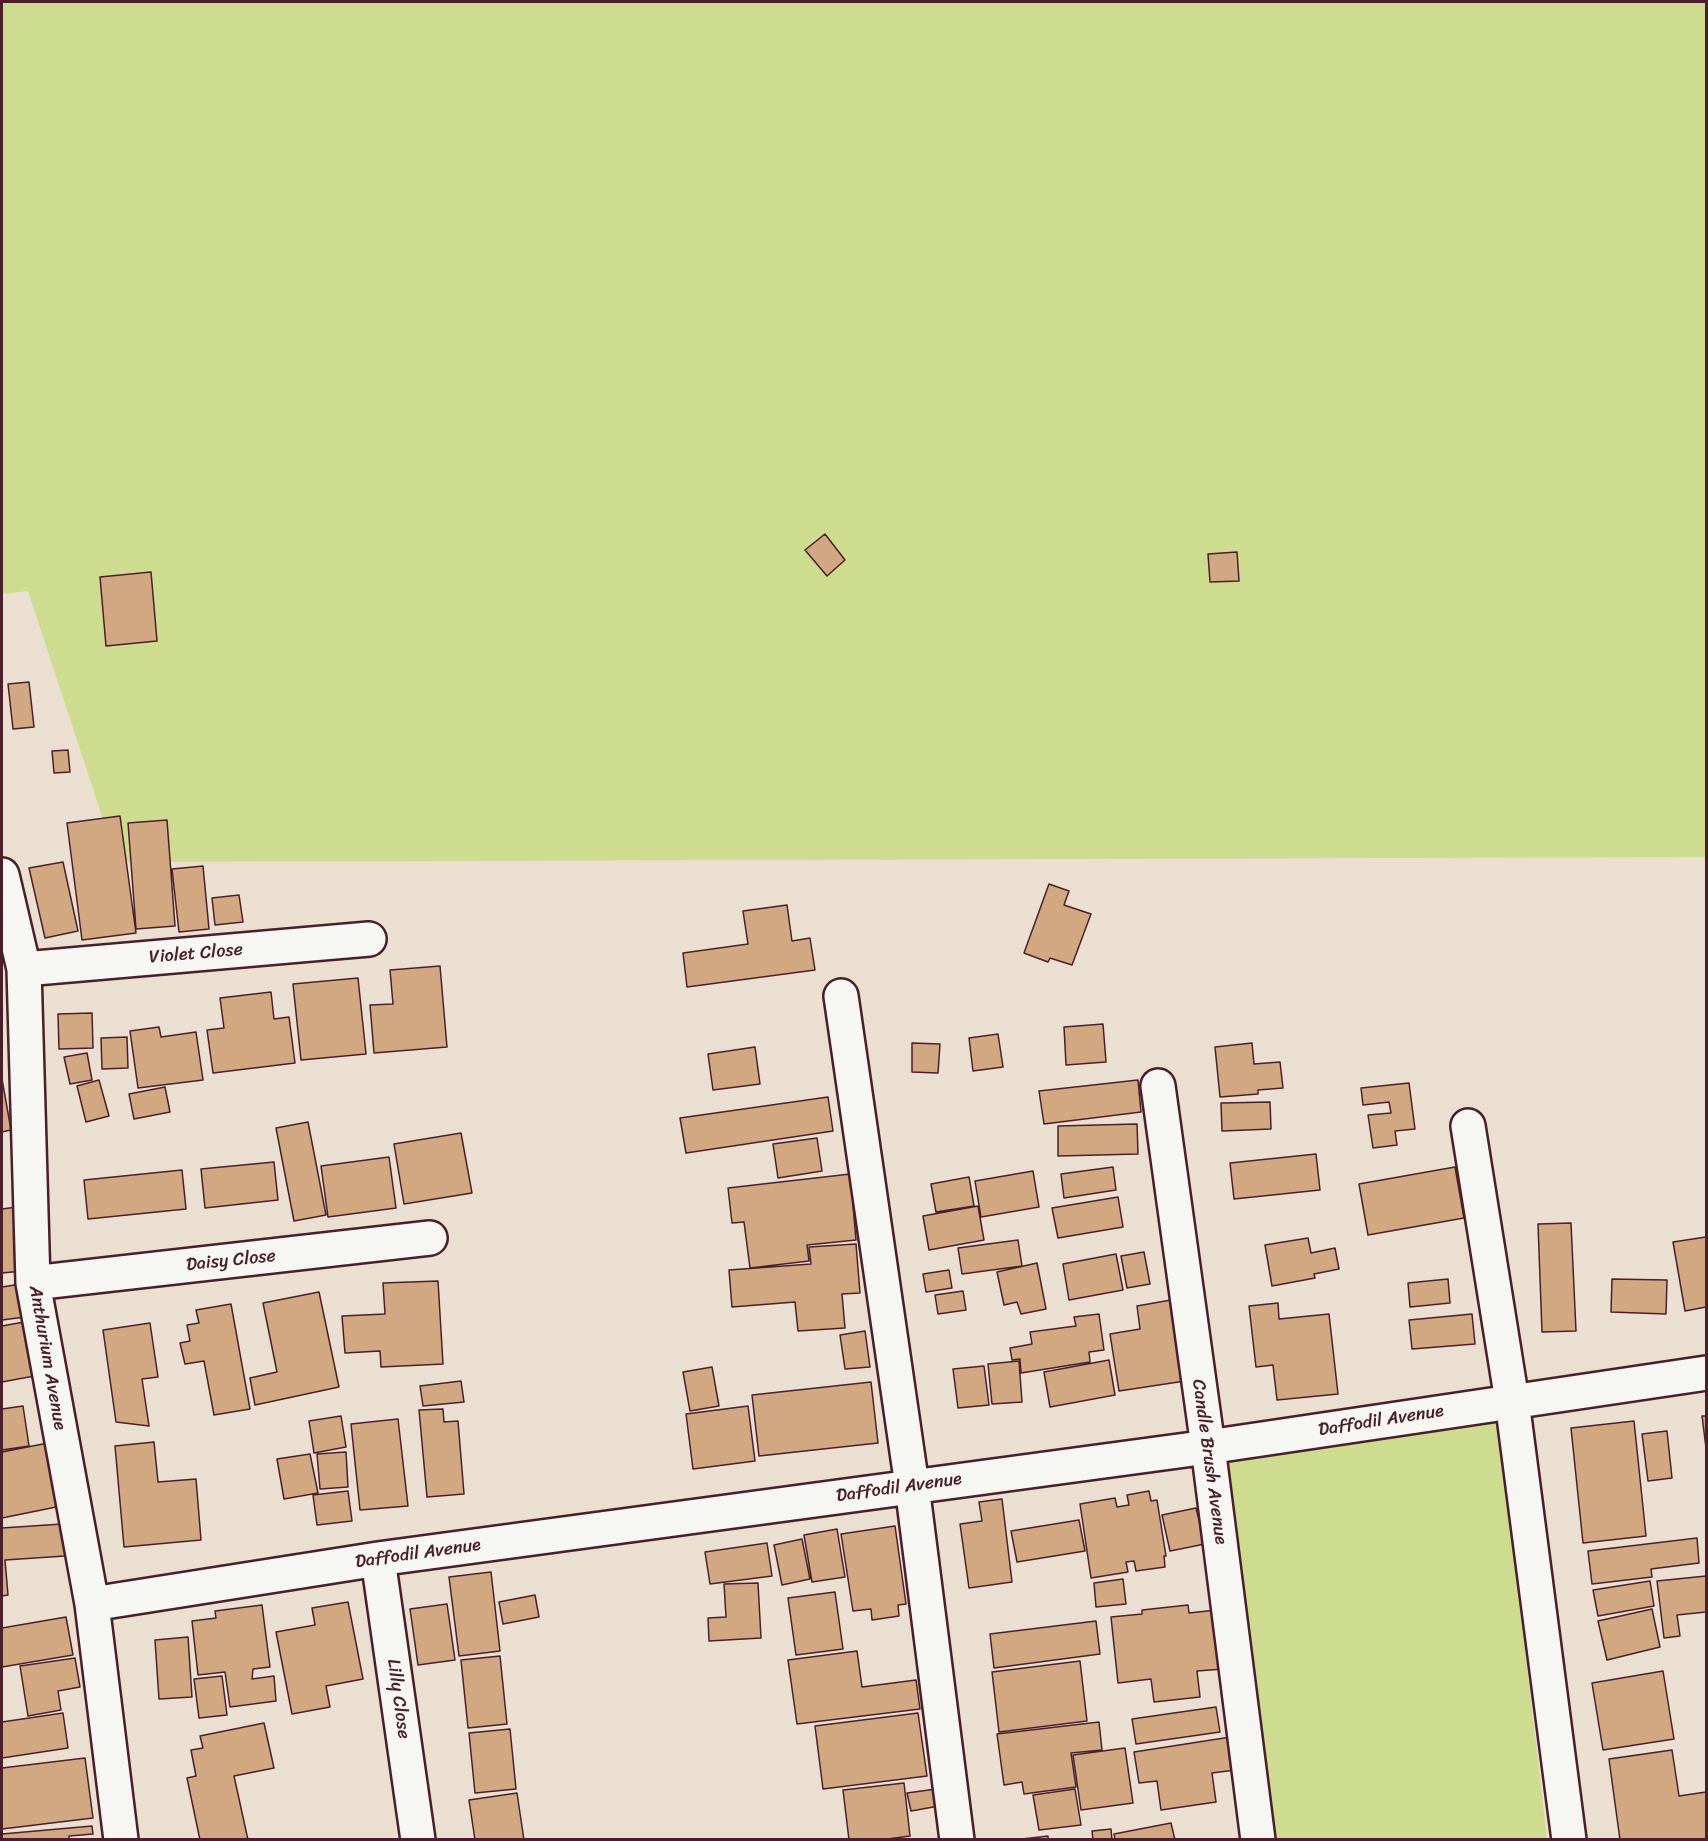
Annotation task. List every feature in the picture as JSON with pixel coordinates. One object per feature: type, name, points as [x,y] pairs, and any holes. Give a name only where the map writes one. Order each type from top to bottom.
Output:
[{"type":"street","name":"Anthurium Avenue","points":[[2,875],[24,969],[33,1283],[92,1604],[121,1839]]},
{"type":"street","name":"Violet Close","points":[[24,969],[369,939]]},
{"type":"street","points":[[841,996],[912,1486],[957,1839]]},
{"type":"street","name":"Candle Brush Avenue","points":[[1158,1086],[1208,1447],[1258,1839]]},
{"type":"street","points":[[1468,1126],[1512,1401],[1569,1839]]},
{"type":"street","name":"Daisy Close","points":[[33,1283],[430,1238]]},
{"type":"street","name":"Daffodil Avenue","points":[[92,1604],[378,1558],[1208,1447],[1707,1373]]},
{"type":"street","name":"Lilly Close","points":[[378,1558],[418,1839]]},
{"type":"green space","points":[[2,2],[1706,2],[1706,857],[117,862],[28,591],[2,594]]},
{"type":"green space","points":[[1496,1398],[1547,1839],[1267,1839],[1211,1436]]},
{"type":"building","points":[[825,534],[845,560],[827,576],[805,550]]},
{"type":"building","points":[[1237,552],[1239,581],[1210,582],[1208,554]]},
{"type":"building","points":[[151,572],[157,641],[106,646],[100,577]]},
{"type":"building","points":[[29,682],[34,727],[13,729],[8,684]]},
{"type":"building","points":[[68,750],[70,772],[54,773],[52,751]]},
{"type":"building","points":[[120,816],[136,933],[82,940],[67,823]]},
{"type":"building","points":[[167,820],[175,926],[136,929],[128,823]]},
{"type":"building","points":[[63,862],[78,931],[45,938],[29,868]]},
{"type":"building","points":[[203,866],[209,929],[179,932],[172,869]]},
{"type":"building","points":[[1049,884],[1069,891],[1064,905],[1091,914],[1072,965],[1050,958],[1048,962],[1024,953]]},
{"type":"building","points":[[239,895],[243,922],[215,925],[212,898]]},
{"type":"building","points":[[787,905],[792,941],[810,938],[815,970],[687,987],[683,953],[748,944],[743,911]]},
{"type":"building","points":[[440,966],[447,1047],[374,1053],[370,1005],[393,1004],[390,970]]},
{"type":"building","points":[[358,978],[366,1054],[301,1060],[293,984]]},
{"type":"building","points":[[271,992],[274,1019],[289,1017],[295,1063],[213,1073],[207,1030],[224,1028],[220,998]]},
{"type":"building","points":[[92,1013],[93,1048],[59,1049],[58,1014]]},
{"type":"building","points":[[1103,1024],[1106,1062],[1066,1065],[1064,1027]]},
{"type":"building","points":[[159,1027],[161,1037],[196,1032],[203,1080],[138,1088],[130,1031]]},
{"type":"building","points":[[998,1034],[1003,1067],[973,1071],[969,1038]]},
{"type":"building","points":[[127,1037],[128,1068],[102,1069],[101,1038]]},
{"type":"building","points":[[912,1043],[940,1044],[938,1073],[912,1072]]},
{"type":"building","points":[[1252,1043],[1254,1064],[1280,1062],[1283,1088],[1258,1090],[1258,1094],[1220,1097],[1215,1047]]},
{"type":"building","points":[[755,1047],[760,1084],[713,1090],[708,1054]]},
{"type":"building","points":[[87,1053],[92,1080],[70,1084],[64,1057]]},
{"type":"building","points":[[2,1079],[11,1130],[2,1132]]},
{"type":"building","points":[[99,1080],[109,1116],[86,1122],[77,1086]]},
{"type":"building","points":[[1138,1080],[1141,1112],[1044,1124],[1039,1091]]},
{"type":"building","points":[[1409,1083],[1415,1129],[1395,1131],[1397,1145],[1373,1148],[1368,1115],[1391,1113],[1389,1102],[1363,1105],[1361,1088]]},
{"type":"building","points":[[165,1087],[170,1112],[134,1119],[129,1094]]},
{"type":"building","points":[[828,1097],[833,1131],[686,1153],[680,1118]]},
{"type":"building","points":[[1270,1102],[1271,1129],[1222,1131],[1221,1103]]},
{"type":"building","points":[[308,1122],[326,1215],[294,1221],[276,1128]]},
{"type":"building","points":[[1137,1124],[1138,1154],[1058,1156],[1058,1126]]},
{"type":"building","points":[[461,1133],[472,1193],[404,1204],[394,1144]]},
{"type":"building","points":[[817,1138],[822,1171],[778,1178],[773,1144]]},
{"type":"building","points":[[1316,1154],[1320,1190],[1234,1199],[1230,1163]]},
{"type":"building","points":[[389,1157],[396,1208],[328,1217],[321,1166]]},
{"type":"building","points":[[274,1162],[278,1200],[205,1208],[201,1169]]},
{"type":"building","points":[[1113,1167],[1116,1190],[1064,1198],[1061,1174]]},
{"type":"building","points":[[1455,1167],[1464,1218],[1368,1235],[1359,1184]]},
{"type":"building","points":[[182,1170],[186,1209],[88,1219],[84,1180]]},
{"type":"building","points":[[1033,1171],[1039,1207],[981,1217],[975,1181]]},
{"type":"building","points":[[859,1173],[862,1205],[853,1206],[856,1240],[807,1245],[809,1261],[750,1268],[744,1222],[732,1223],[728,1188]]},
{"type":"building","points":[[969,1177],[974,1206],[936,1212],[931,1184]]},
{"type":"building","points":[[1118,1197],[1123,1227],[1058,1238],[1052,1208]]},
{"type":"building","points":[[978,1206],[984,1240],[929,1250],[923,1216]]},
{"type":"building","points":[[17,1207],[23,1271],[2,1273],[2,1209]]},
{"type":"building","points":[[1571,1223],[1576,1331],[1542,1332],[1538,1224]]},
{"type":"building","points":[[1706,1237],[1706,1307],[1685,1311],[1673,1242]]},
{"type":"building","points":[[1308,1238],[1311,1253],[1335,1248],[1339,1269],[1314,1274],[1315,1278],[1272,1286],[1265,1245]]},
{"type":"building","points":[[1018,1240],[1022,1266],[962,1274],[958,1248]]},
{"type":"building","points":[[856,1244],[860,1293],[842,1294],[845,1328],[798,1331],[795,1302],[732,1307],[729,1270],[811,1264],[809,1247]]},
{"type":"building","points":[[1144,1252],[1150,1284],[1127,1288],[1121,1256]]},
{"type":"building","points":[[1116,1254],[1123,1290],[1069,1300],[1063,1264]]},
{"type":"building","points":[[1037,1263],[1046,1309],[1021,1314],[1017,1302],[1004,1305],[997,1272]]},
{"type":"building","points":[[949,1270],[952,1288],[926,1292],[923,1274]]},
{"type":"building","points":[[1448,1279],[1450,1303],[1410,1307],[1408,1283]]},
{"type":"building","points":[[1612,1279],[1667,1280],[1666,1314],[1611,1312]]},
{"type":"building","points":[[438,1281],[443,1364],[381,1367],[380,1351],[345,1353],[342,1316],[385,1314],[383,1283]]},
{"type":"building","points":[[21,1284],[25,1317],[2,1320],[2,1287]]},
{"type":"building","points":[[963,1291],[966,1310],[938,1314],[935,1295]]},
{"type":"building","points":[[319,1292],[339,1387],[255,1405],[250,1378],[277,1372],[263,1303]]},
{"type":"building","points":[[1171,1300],[1185,1381],[1119,1391],[1110,1334],[1140,1329],[1137,1306]]},
{"type":"building","points":[[1278,1303],[1279,1319],[1329,1314],[1338,1394],[1277,1400],[1273,1365],[1256,1367],[1249,1306]]},
{"type":"building","points":[[231,1304],[250,1409],[214,1415],[204,1361],[185,1364],[180,1343],[190,1341],[187,1325],[199,1323],[196,1310]]},
{"type":"building","points":[[1099,1314],[1104,1350],[1089,1352],[1090,1362],[1021,1373],[1020,1359],[1012,1360],[1010,1348],[1032,1344],[1030,1332],[1076,1326],[1074,1317]]},
{"type":"building","points":[[1472,1314],[1475,1344],[1412,1349],[1409,1320]]},
{"type":"building","points":[[35,1320],[45,1374],[2,1382],[2,1326]]},
{"type":"building","points":[[150,1323],[158,1377],[142,1379],[149,1426],[116,1422],[103,1330]]},
{"type":"building","points":[[865,1331],[870,1367],[845,1369],[840,1335]]},
{"type":"building","points":[[1109,1360],[1115,1395],[1050,1407],[1044,1372]]},
{"type":"building","points":[[1019,1361],[1022,1402],[992,1404],[988,1364]]},
{"type":"building","points":[[984,1366],[989,1405],[958,1408],[953,1369]]},
{"type":"building","points":[[712,1367],[719,1406],[690,1411],[683,1372]]},
{"type":"building","points":[[461,1381],[464,1402],[423,1406],[420,1386]]},
{"type":"building","points":[[871,1382],[878,1443],[759,1456],[752,1395]]},
{"type":"building","points":[[23,1406],[29,1446],[2,1450],[2,1409]]},
{"type":"building","points":[[748,1406],[755,1461],[693,1469],[686,1414]]},
{"type":"building","points":[[443,1409],[444,1422],[458,1421],[464,1494],[427,1497],[419,1410]]},
{"type":"building","points":[[341,1416],[346,1447],[314,1453],[309,1421]]},
{"type":"building","points":[[1702,1416],[1706,1416],[1706,1448]]},
{"type":"building","points":[[398,1419],[408,1506],[360,1510],[351,1424]]},
{"type":"building","points":[[1634,1421],[1646,1536],[1583,1543],[1571,1428]]},
{"type":"building","points":[[1667,1431],[1672,1478],[1648,1481],[1642,1434]]},
{"type":"building","points":[[53,1442],[66,1505],[2,1518],[2,1452]]},
{"type":"building","points":[[154,1442],[158,1482],[196,1479],[201,1540],[124,1547],[115,1446]]},
{"type":"building","points":[[346,1452],[348,1487],[320,1489],[317,1454]]},
{"type":"building","points":[[310,1454],[318,1493],[284,1499],[277,1459]]},
{"type":"building","points":[[348,1491],[352,1521],[317,1525],[313,1495]]},
{"type":"building","points":[[1149,1491],[1151,1501],[1157,1500],[1166,1556],[1164,1556],[1165,1567],[1136,1571],[1134,1561],[1126,1562],[1128,1572],[1091,1578],[1080,1504],[1115,1498],[1117,1507],[1129,1505],[1127,1495]]},
{"type":"building","points":[[1002,1499],[1012,1582],[969,1588],[960,1524],[982,1521],[979,1502]]},
{"type":"building","points":[[1196,1508],[1205,1544],[1170,1551],[1162,1515]]},
{"type":"building","points":[[1079,1520],[1085,1551],[1017,1562],[1011,1531]]},
{"type":"building","points":[[62,1524],[65,1556],[5,1560],[8,1595],[2,1596],[2,1528]]},
{"type":"building","points":[[895,1526],[906,1604],[898,1605],[899,1616],[872,1620],[871,1609],[853,1611],[841,1534]]},
{"type":"building","points":[[837,1529],[845,1577],[812,1582],[804,1535]]},
{"type":"building","points":[[1697,1538],[1699,1563],[1651,1569],[1652,1577],[1592,1584],[1588,1551]]},
{"type":"building","points":[[802,1539],[810,1579],[782,1585],[774,1545]]},
{"type":"building","points":[[767,1543],[772,1576],[710,1584],[705,1552]]},
{"type":"building","points":[[491,1572],[500,1651],[459,1656],[449,1577]]},
{"type":"building","points":[[1706,1576],[1706,1612],[1677,1615],[1680,1636],[1664,1638],[1657,1581]]},
{"type":"building","points":[[1123,1579],[1126,1604],[1096,1607],[1094,1583]]},
{"type":"building","points":[[1650,1581],[1654,1606],[1598,1616],[1593,1590]]},
{"type":"building","points":[[758,1583],[761,1638],[709,1641],[708,1618],[726,1617],[724,1584]]},
{"type":"building","points":[[835,1592],[843,1649],[796,1655],[788,1598]]},
{"type":"building","points":[[535,1595],[539,1617],[503,1624],[499,1602]]},
{"type":"building","points":[[348,1602],[363,1679],[326,1686],[330,1707],[292,1714],[276,1632],[315,1625],[312,1608]]},
{"type":"building","points":[[447,1604],[455,1660],[418,1665],[410,1609]]},
{"type":"building","points":[[262,1605],[270,1667],[253,1669],[252,1679],[274,1676],[276,1701],[230,1707],[225,1672],[198,1675],[192,1621],[216,1618],[215,1611]]},
{"type":"building","points":[[1188,1605],[1189,1613],[1216,1610],[1223,1669],[1197,1671],[1200,1697],[1154,1702],[1151,1679],[1118,1683],[1111,1617],[1142,1614],[1142,1610]]},
{"type":"building","points":[[1652,1609],[1660,1647],[1607,1660],[1598,1621]]},
{"type":"building","points":[[66,1617],[73,1655],[2,1667],[2,1628]]},
{"type":"building","points":[[1096,1621],[1100,1654],[994,1668],[990,1634]]},
{"type":"building","points":[[188,1637],[192,1697],[159,1699],[155,1640]]},
{"type":"building","points":[[857,1651],[862,1687],[916,1680],[920,1709],[797,1724],[788,1660]]},
{"type":"building","points":[[500,1656],[507,1724],[468,1728],[461,1660]]},
{"type":"building","points":[[75,1658],[80,1687],[58,1691],[61,1710],[28,1716],[20,1666]]},
{"type":"building","points":[[1080,1661],[1087,1721],[999,1732],[992,1672]]},
{"type":"building","points":[[1663,1671],[1674,1739],[1603,1750],[1592,1683]]},
{"type":"building","points":[[222,1676],[227,1715],[199,1718],[194,1679]]},
{"type":"building","points":[[1216,1707],[1220,1732],[1136,1744],[1132,1719]]},
{"type":"building","points":[[63,1713],[68,1748],[2,1758],[2,1722]]},
{"type":"building","points":[[918,1713],[927,1776],[823,1789],[815,1726]]},
{"type":"building","points":[[1099,1722],[1102,1750],[1071,1753],[1076,1787],[1024,1794],[1022,1782],[1004,1785],[997,1734]]},
{"type":"building","points":[[264,1723],[274,1768],[234,1776],[248,1840],[200,1840],[187,1778],[196,1776],[191,1750],[203,1748],[200,1736]]},
{"type":"building","points":[[510,1729],[516,1789],[475,1793],[469,1733]]},
{"type":"building","points":[[1237,1736],[1243,1769],[1212,1773],[1216,1802],[1161,1810],[1157,1781],[1139,1783],[1134,1752]]},
{"type":"building","points":[[1125,1748],[1133,1803],[1081,1810],[1073,1755]]},
{"type":"building","points":[[1672,1750],[1679,1796],[1706,1792],[1706,1840],[1620,1840],[1609,1759]]},
{"type":"building","points":[[85,1758],[93,1818],[2,1829],[2,1768]]},
{"type":"building","points":[[904,1783],[910,1836],[880,1840],[849,1840],[843,1790]]},
{"type":"building","points":[[936,1789],[939,1806],[911,1811],[907,1793]]},
{"type":"building","points":[[1075,1789],[1081,1825],[1039,1830],[1033,1795]]},
{"type":"building","points":[[517,1793],[524,1840],[475,1840],[469,1800]]},
{"type":"building","points":[[1171,1823],[1175,1840],[1115,1840],[1114,1834]]},
{"type":"building","points":[[92,1826],[93,1834],[69,1836],[69,1840],[2,1840],[2,1834]]},
{"type":"building","points":[[1111,1829],[1112,1840],[1093,1840],[1092,1831]]},
{"type":"building","points":[[1048,1836],[1048,1840],[1022,1840],[1022,1839]]}]
